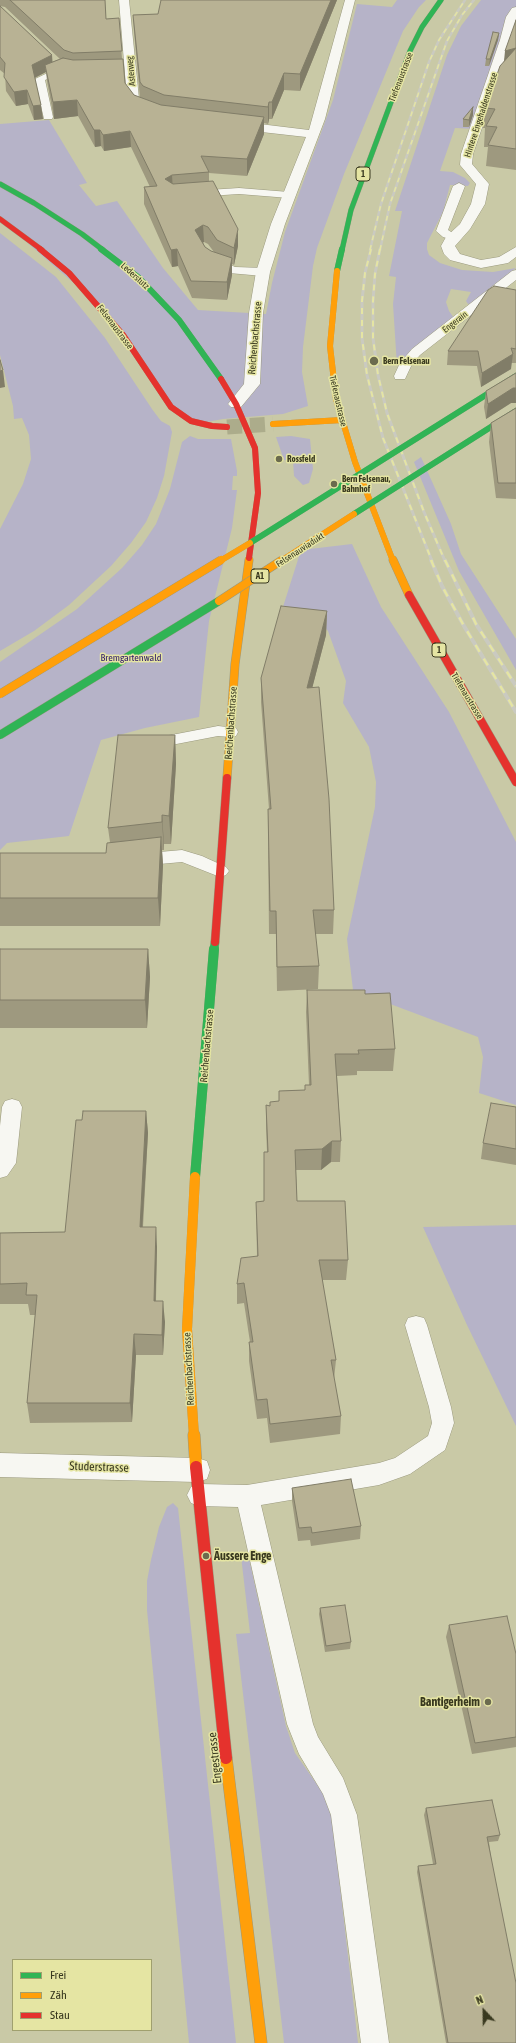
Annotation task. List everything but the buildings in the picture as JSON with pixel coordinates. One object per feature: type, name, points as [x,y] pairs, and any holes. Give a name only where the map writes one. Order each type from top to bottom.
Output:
[{"type":"main road","name":"Tiefenaustrasse","points":[[441,0],[422,27],[410,51],[362,177],[344,236],[333,300],[330,346],[332,375],[342,420],[355,462],[401,580],[516,782]]},
{"type":"main road","name":"Lederstutz","points":[[0,184],[34,203],[76,230],[139,278],[189,332],[215,368],[236,404]]},
{"type":"main road","name":"Felsenaustrasse","points":[[0,219],[37,246],[69,273],[123,335],[171,407],[180,415],[191,420],[212,426],[227,427]]},
{"type":"main road","points":[[0,694],[244,547],[516,376]]},
{"type":"main road","name":"Reichenbachstrasse","points":[[198,1482],[188,1354],[188,1290],[192,1215],[220,871],[234,664],[256,508],[258,479],[255,448],[236,404]]},
{"type":"main road","name":"Felsenauviadukt","points":[[0,735],[252,580],[516,411]]},
{"type":"main road","points":[[273,424],[342,420]]},
{"type":"main road","name":"Engestrasse","points":[[198,1482],[231,1802],[261,2043]]},
{"type":"street","name":"Asterweg","points":[[124,0],[134,102],[143,110],[162,116]]},
{"type":"street","name":"Reichenbachstrasse","points":[[236,404],[252,384],[256,313],[263,272],[289,195],[326,99],[350,0]]},
{"type":"street","name":"Hintere Engehaldenstrasse","points":[[453,237],[465,226],[478,204],[483,184],[466,165],[467,154],[506,40],[512,17],[516,10]]},
{"type":"street","points":[[50,60],[68,70]]},
{"type":"street","points":[[116,70],[130,69]]},
{"type":"street","points":[[223,124],[313,134]]},
{"type":"street","points":[[453,237],[448,246],[451,254],[460,259],[473,263],[488,263],[503,260],[516,250]]},
{"type":"street","name":"Studerstrasse","points":[[0,1465],[198,1482]]},
{"type":"lane","points":[[48,117],[40,79],[68,70]]},
{"type":"lane","points":[[453,237],[442,232],[459,186]]},
{"type":"lane","points":[[181,195],[239,191],[289,195]]},
{"type":"lane","points":[[203,247],[211,260],[216,264],[233,270],[263,272]]},
{"type":"lane","name":"Engerain","points":[[400,376],[406,363],[416,352],[516,274]]},
{"type":"lane","points":[[152,753],[154,746],[162,742],[218,731],[230,732]]},
{"type":"lane","points":[[124,862],[182,856],[196,860],[220,871]]},
{"type":"lane","points":[[0,1170],[6,1164],[12,1107]]},
{"type":"lane","points":[[198,1482],[247,1496],[379,1474],[402,1466],[437,1442],[443,1422],[416,1325]]},
{"type":"lane","points":[[247,1496],[300,1724],[308,1745],[334,1787],[344,1815],[374,2043]]},
{"type":"green space","points":[[397,0],[426,0],[419,7],[403,31],[344,174],[317,248],[313,266],[303,347],[302,372],[308,406],[283,414],[223,419],[201,423],[180,415],[99,305],[0,219],[0,124],[49,120],[87,183],[79,185],[96,206],[117,201],[163,268],[198,310],[266,314],[285,232],[333,100],[357,4],[392,7]]},
{"type":"green space","points":[[481,0],[516,0],[516,10],[476,129],[455,128],[440,171],[453,172],[465,178],[470,183],[468,186],[450,185],[443,212],[427,243],[427,249],[429,255],[440,263],[462,270],[493,272],[516,268],[473,303],[468,304],[466,301],[471,292],[451,289],[446,302],[449,311],[454,318],[397,366],[393,304],[396,277],[389,276],[402,211],[395,211],[447,55],[461,26]]},
{"type":"green space","points":[[0,233],[56,277],[105,338],[152,409],[161,421],[170,426],[172,432],[164,476],[157,498],[146,522],[131,543],[111,566],[69,605],[34,631],[0,651],[0,529],[23,484],[31,459],[29,435],[22,418],[14,419],[13,406],[0,355]]},
{"type":"green space","name":"Bremgartenwald","points":[[190,436],[198,439],[231,439],[237,471],[237,476],[233,476],[232,490],[237,490],[232,528],[209,621],[199,717],[145,728],[101,740],[69,836],[7,843],[0,850],[0,662],[77,609],[122,568],[142,545],[156,524],[170,489],[182,442]]},
{"type":"green space","points":[[291,436],[310,439],[313,469],[309,483],[303,485],[294,476],[293,461],[284,460],[276,437]]},
{"type":"green space","points":[[421,457],[451,524],[461,554],[516,639],[516,670],[459,571],[414,462]]},
{"type":"green space","points":[[352,544],[381,607],[449,712],[516,842],[516,1105],[479,1093],[483,1057],[478,1037],[353,990],[347,939],[375,807],[376,782],[369,747],[343,703],[346,681],[328,631],[319,621],[282,610],[301,550]]},
{"type":"green space","points":[[516,1225],[516,1426],[467,1325],[423,1227]]},
{"type":"green space","points":[[173,1503],[178,1508],[236,2043],[189,2043],[147,1610],[147,1581],[159,1527],[167,1507]]},
{"type":"green space","points":[[248,1554],[286,1726],[295,1753],[323,1793],[332,1817],[358,2043],[284,2043],[236,1634],[250,1633],[241,1556]]},
{"type":"tunnel","points":[[227,427],[273,424]]},
{"type":"railway","points":[[370,250],[381,204],[429,62],[439,40],[465,0]]},
{"type":"railway","points":[[380,250],[390,204],[447,41],[462,15],[474,0]]},
{"type":"railway","points":[[371,249],[365,273],[362,301],[362,338],[367,375],[383,438],[432,561]]},
{"type":"railway","points":[[380,249],[375,274],[373,301],[373,338],[378,375],[387,413],[424,512],[445,561]]},
{"type":"railway","points":[[431,560],[442,586],[464,626],[516,712]]},
{"type":"railway","points":[[445,560],[476,624],[516,686]]},
{"type":"traffic: fast","points":[[337,271],[351,210],[410,51],[422,27],[441,0]]},
{"type":"traffic: fast","points":[[0,184],[34,203],[82,234],[139,278],[179,320],[221,379]]},
{"type":"traffic: fast","points":[[250,543],[516,376]]},
{"type":"traffic: fast","points":[[354,514],[516,411]]},
{"type":"traffic: fast","points":[[0,735],[219,601]]},
{"type":"traffic: fast","points":[[195,1177],[215,942]]},
{"type":"traffic: slow","points":[[337,271],[330,346],[336,399],[355,462],[401,581],[409,595]]},
{"type":"traffic: slow","points":[[273,424],[342,420]]},
{"type":"traffic: slow","points":[[219,601],[354,514]]},
{"type":"traffic: slow","points":[[0,694],[250,543]]},
{"type":"traffic: slow","points":[[227,778],[235,664],[249,558]]},
{"type":"traffic: slow","points":[[195,1177],[187,1329],[196,1467]]},
{"type":"traffic: slow","points":[[226,1758],[261,2043]]},
{"type":"traffic: jam","points":[[0,219],[37,246],[69,273],[123,335],[171,407],[191,421],[212,426],[227,427]]},
{"type":"traffic: jam","points":[[221,379],[236,404],[255,448],[258,493],[249,558]]},
{"type":"traffic: jam","points":[[409,595],[516,782]]},
{"type":"traffic: jam","points":[[215,942],[227,778]]},
{"type":"traffic: jam","points":[[196,1467],[226,1758]]},
{"type":"place","name":"Bern Felsenau","points":[[374,361]]},
{"type":"place","name":"Rossfeld","points":[[279,459]]},
{"type":"place","name":"Bern Felsenau, Bahnhof","points":[[334,484]]},
{"type":"place","name":"Äussere Enge","points":[[206,1556]]},
{"type":"place","name":"Bantigerheim","points":[[488,1702]]}]
